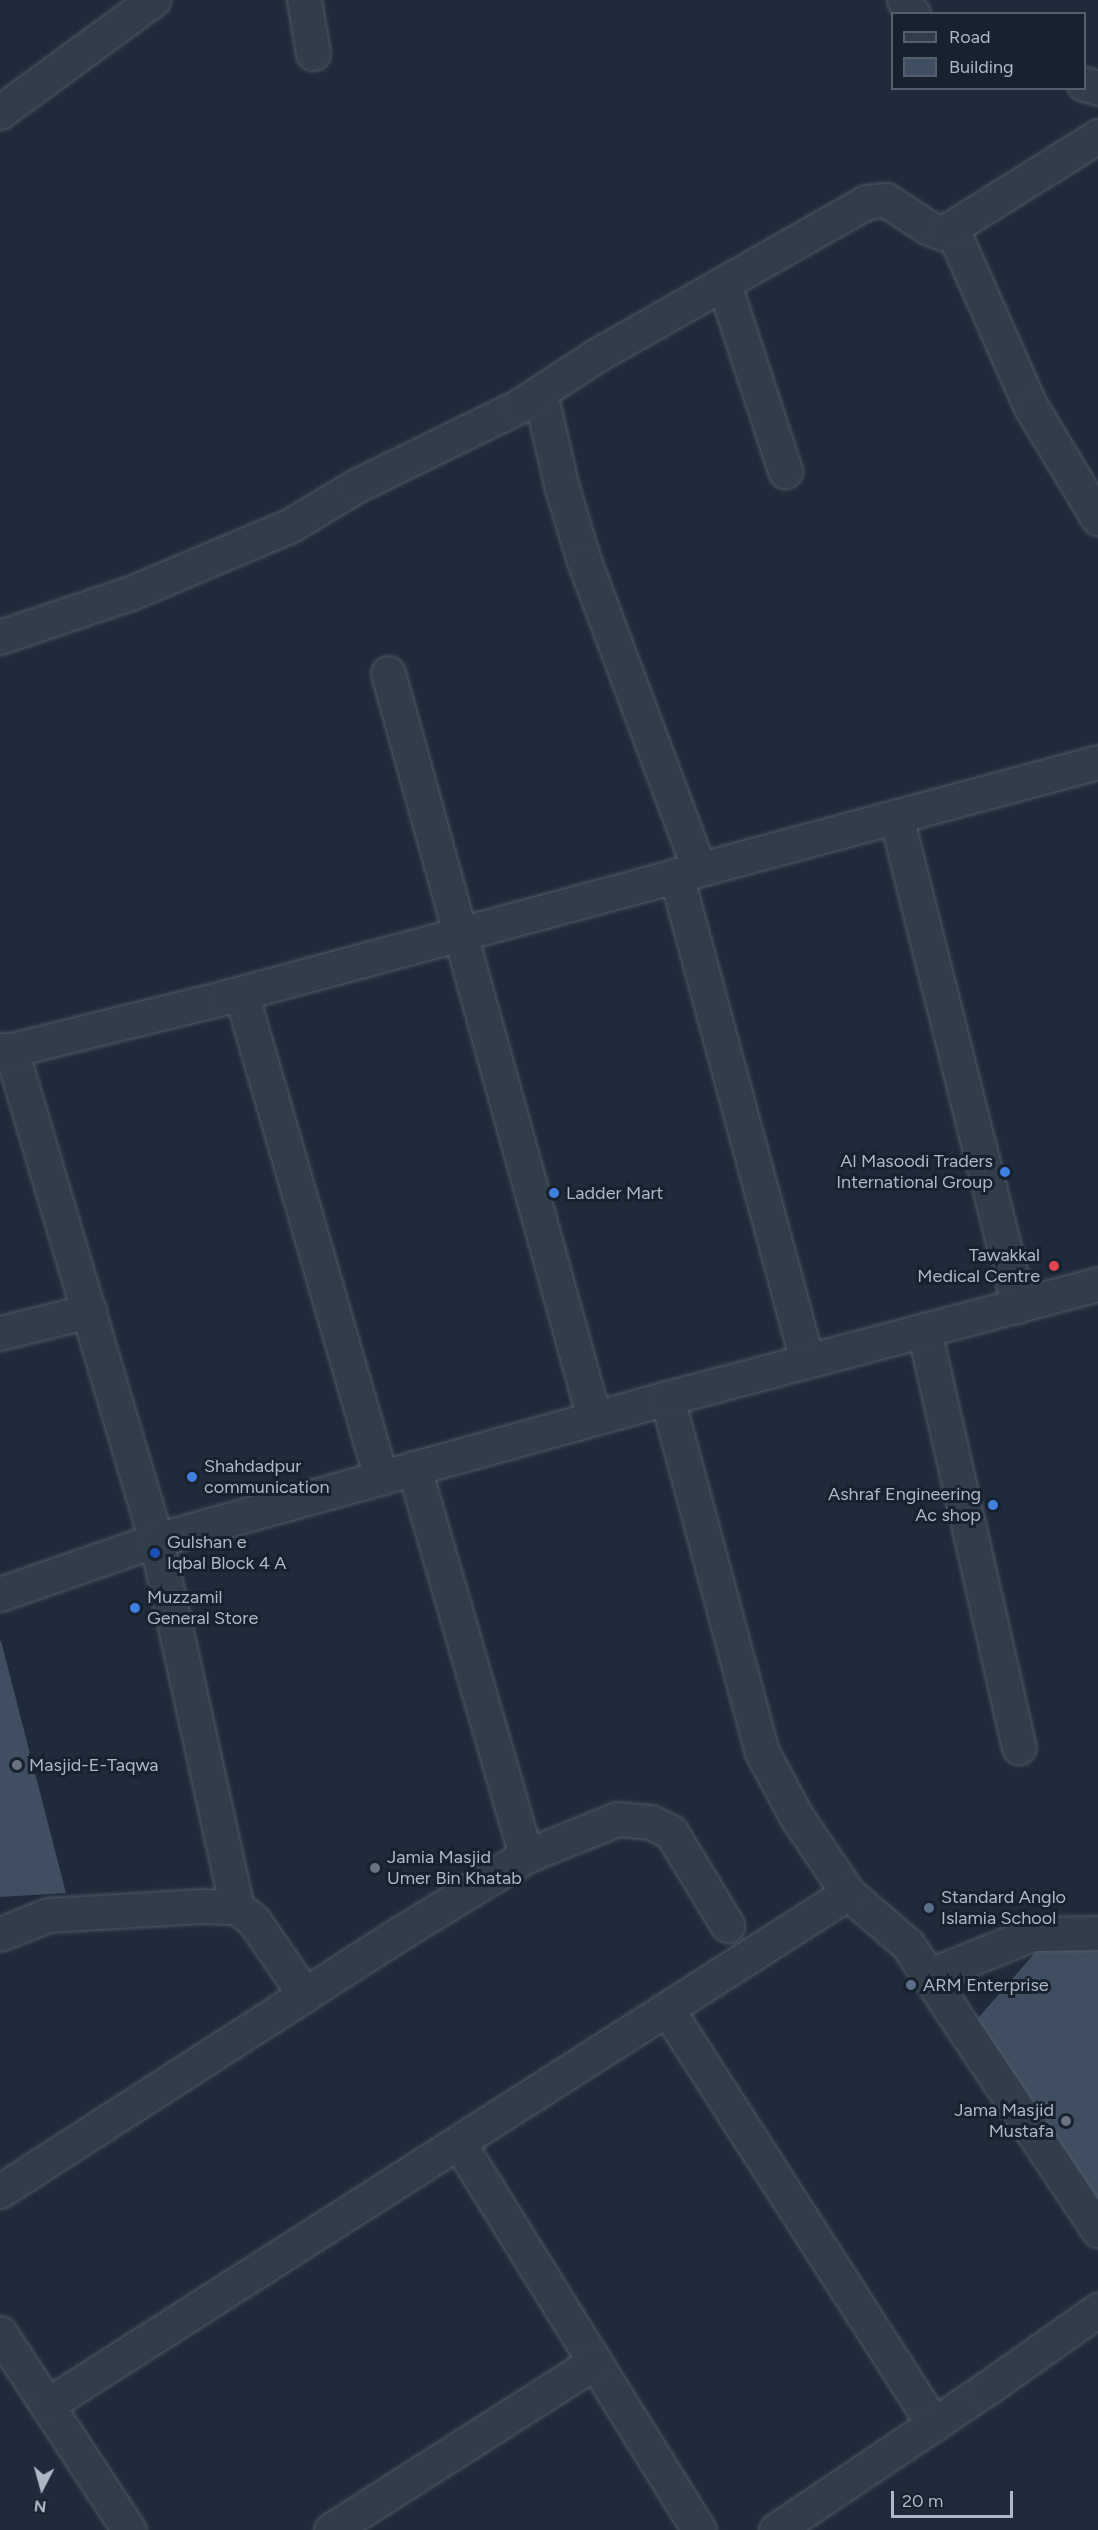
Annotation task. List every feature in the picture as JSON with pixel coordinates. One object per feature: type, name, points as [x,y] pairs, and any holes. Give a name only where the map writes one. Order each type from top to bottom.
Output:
[{"type":"street","points":[[0,112],[153,0]]},
{"type":"street","points":[[304,0],[313,53]]},
{"type":"street","points":[[0,637],[131,593],[291,525],[356,486],[519,406],[597,355],[866,202],[886,200],[928,228],[944,232],[952,229],[980,207],[1098,136]]},
{"type":"street","points":[[952,229],[1031,407],[1098,518]]},
{"type":"street","points":[[724,284],[785,471]]},
{"type":"street","points":[[540,393],[562,488],[584,561],[687,872],[807,1361]]},
{"type":"street","points":[[388,673],[462,932],[594,1418]]},
{"type":"street","points":[[237,1907],[156,1540],[89,1311],[6,1050],[242,993],[1098,762]]},
{"type":"street","points":[[896,817],[1019,1306]]},
{"type":"street","points":[[242,993],[381,1478]]},
{"type":"street","points":[[0,1594],[156,1540],[667,1398],[1098,1284]]},
{"type":"street","points":[[0,1333],[89,1311]]},
{"type":"street","points":[[924,1330],[1019,1747]]},
{"type":"street","points":[[667,1398],[761,1750],[796,1816],[848,1893],[908,1944],[1098,2230]]},
{"type":"street","points":[[414,1468],[526,1856]]},
{"type":"street","points":[[0,2191],[526,1856],[617,1819],[650,1822],[671,1832],[727,1925]]},
{"type":"street","points":[[47,2405],[848,1893]]},
{"type":"street","points":[[0,1934],[48,1915],[203,1906],[237,1907],[254,1921],[305,1995]]},
{"type":"street","points":[[930,1975],[1032,1934],[1098,1933]]},
{"type":"street","points":[[667,2009],[934,2425]]},
{"type":"street","points":[[459,2143],[699,2530]]},
{"type":"street","points":[[776,2530],[934,2425],[1098,2310]]},
{"type":"street","points":[[0,2333],[129,2530]]},
{"type":"street","points":[[331,2530],[595,2362]]},
{"type":"building","name":"Masjid-E-Taqwa","points":[[1,1641],[66,1893],[0,1897]]},
{"type":"building","name":"Jama Masjid Mustafa","points":[[1040,1947],[1098,1949],[1098,2216],[972,2025]]},
{"type":"place","name":"Al Masoodi Traders International Group","points":[[1005,1172]]},
{"type":"place","name":"Ladder Mart","points":[[554,1193]]},
{"type":"place","name":"Tawakkal Medical Centre","points":[[1054,1266]]},
{"type":"place","name":"Shahdadpur communication","points":[[192,1477]]},
{"type":"place","name":"Ashraf Engineering Ac shop","points":[[993,1505]]},
{"type":"place","name":"Gulshan e Iqbal Block 4 A","points":[[155,1553]]},
{"type":"place","name":"Muzzamil General Store","points":[[135,1608]]},
{"type":"place","name":"Masjid-E-Taqwa","points":[[17,1765]]},
{"type":"place","name":"Jamia Masjid Umer Bin Khatab","points":[[375,1868]]},
{"type":"place","name":"Standard Anglo Islamia School","points":[[929,1908]]},
{"type":"place","name":"ARM Enterprise","points":[[911,1985]]},
{"type":"place","name":"Jama Masjid Mustafa","points":[[1066,2121]]}]
